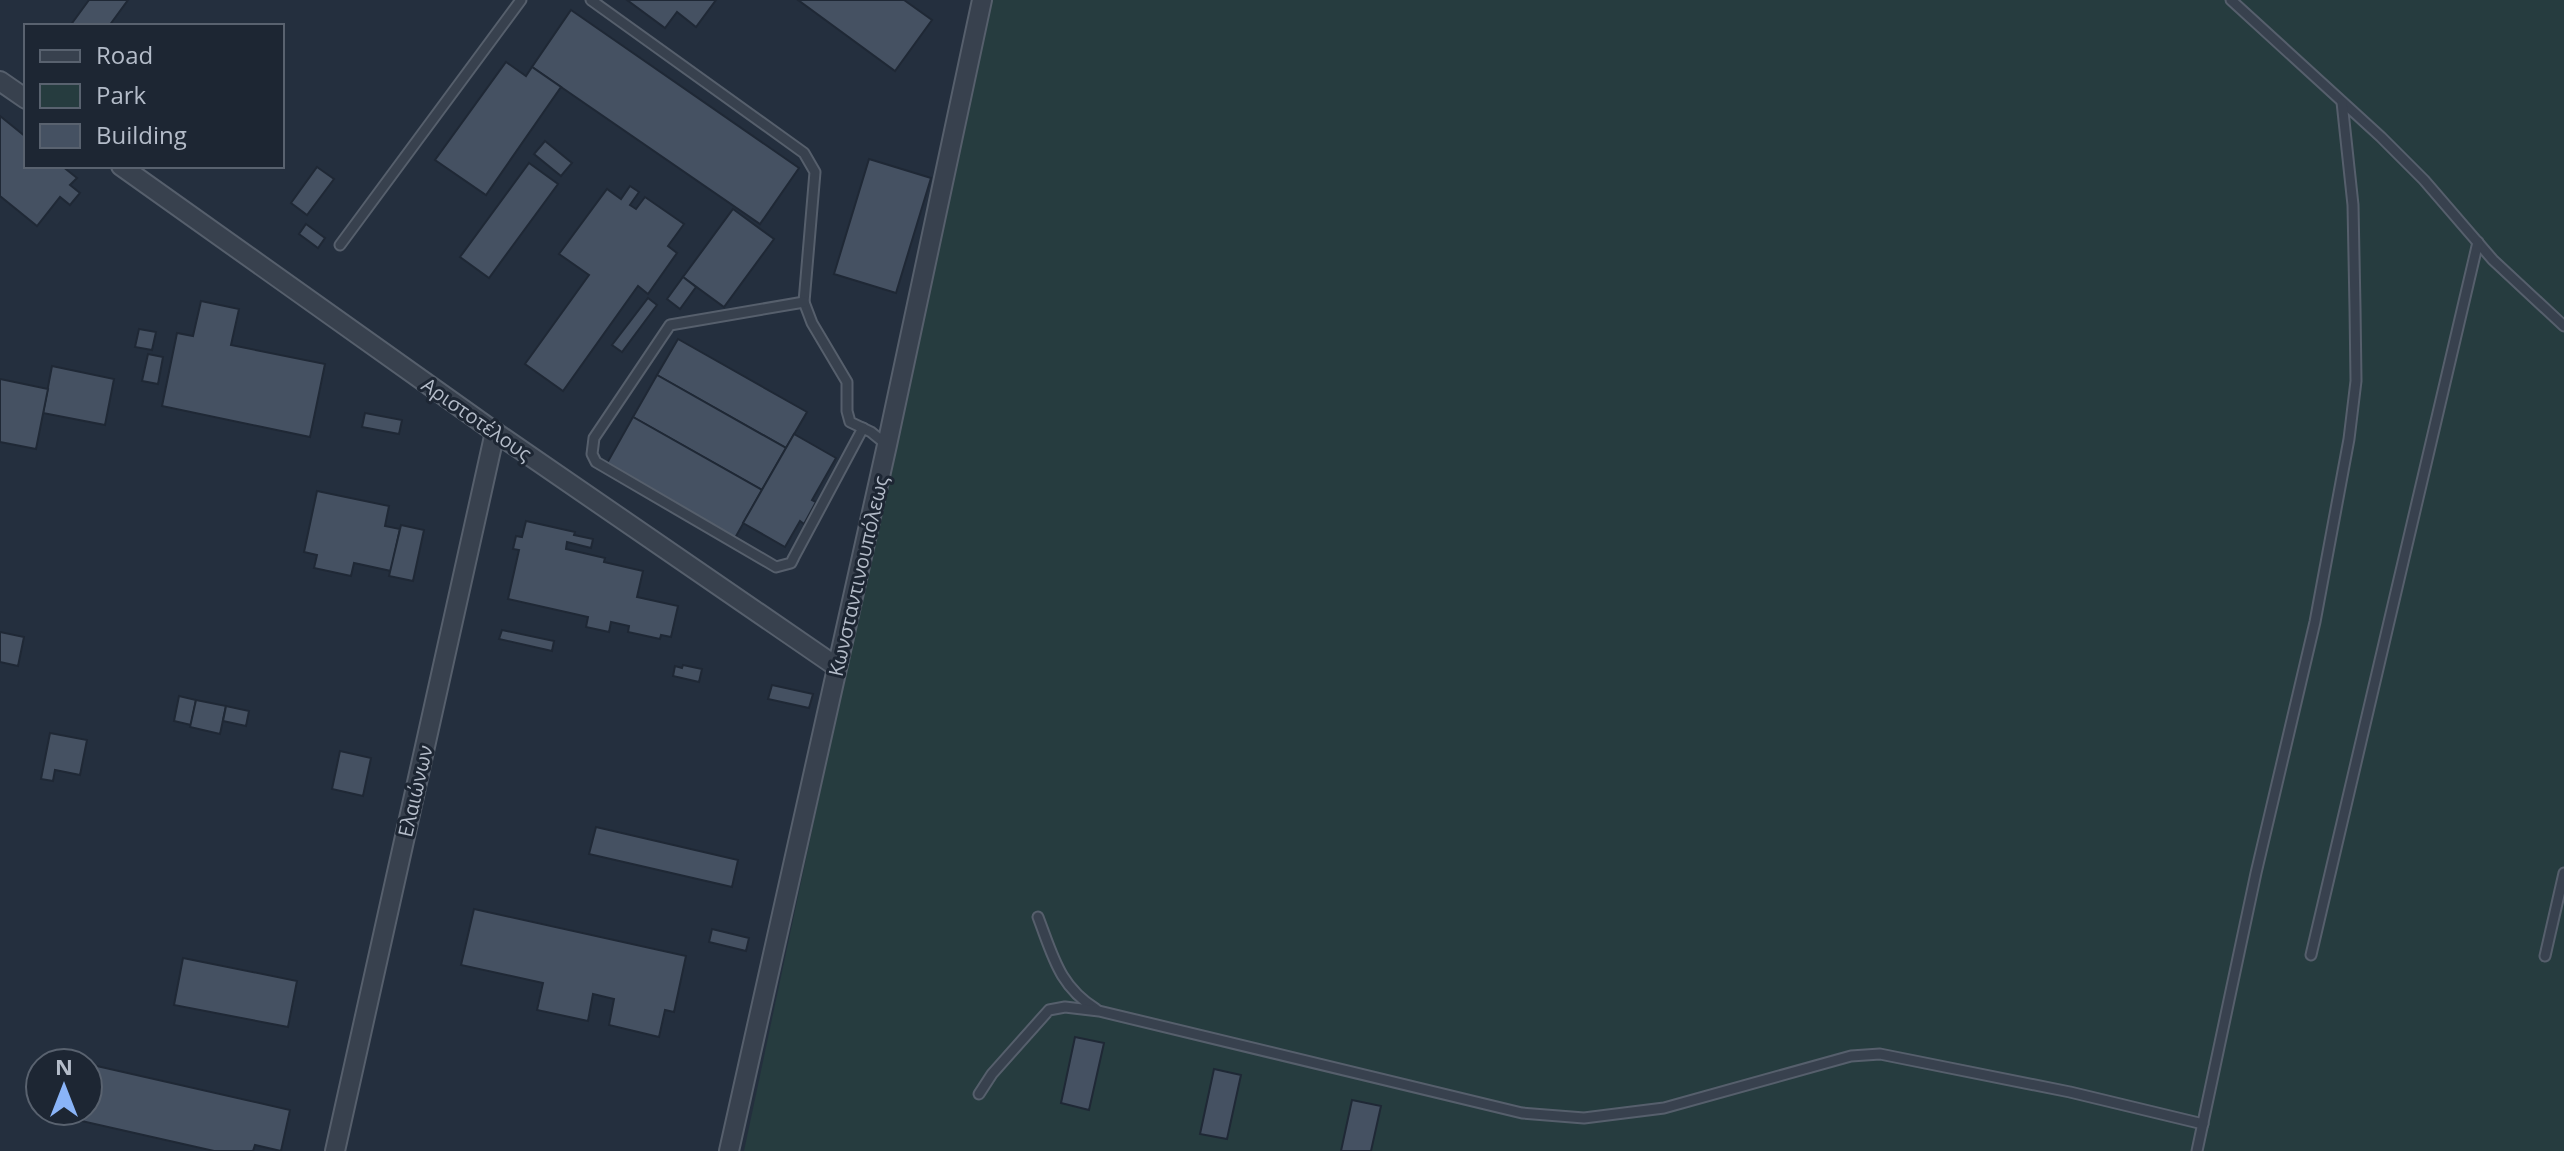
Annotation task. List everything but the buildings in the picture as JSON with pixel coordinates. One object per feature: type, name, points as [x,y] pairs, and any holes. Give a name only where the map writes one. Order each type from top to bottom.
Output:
[{"type":"street","name":"Κωνσταντινουπόλεως","points":[[729,1151],[887,445],[982,0]]},
{"type":"street","points":[[0,81],[24,98]]},
{"type":"street","name":"Αριστοτέλους","points":[[124,168],[495,432],[837,667]]},
{"type":"street","name":"Ελαιώνων","points":[[335,1151],[495,432]]},
{"type":"lane","points":[[340,245],[521,0]]},
{"type":"lane","points":[[591,0],[804,153],[815,172],[804,302],[812,323],[847,382],[850,422],[887,445]]},
{"type":"lane","points":[[2231,0],[2424,180],[2493,260],[2564,326]]},
{"type":"lane","points":[[2197,1151],[2256,873],[2315,622],[2351,425],[2356,381],[2353,205],[2342,102]]},
{"type":"lane","points":[[2311,955],[2478,242]]},
{"type":"lane","points":[[804,302],[670,325],[594,438],[592,454],[596,462],[776,567],[785,566],[794,557],[863,428]]},
{"type":"lane","points":[[2545,956],[2564,873]]},
{"type":"lane","points":[[1038,917],[1058,968],[1076,996],[1099,1011]]},
{"type":"lane","points":[[979,1094],[992,1074],[1049,1010],[1065,1007],[1099,1011],[1522,1113],[1584,1118],[1664,1108],[1851,1056],[1880,1054],[2070,1092],[2203,1124]]},
{"type":"green space","points":[[988,0],[2564,0],[2564,1151],[744,1151]]}]
